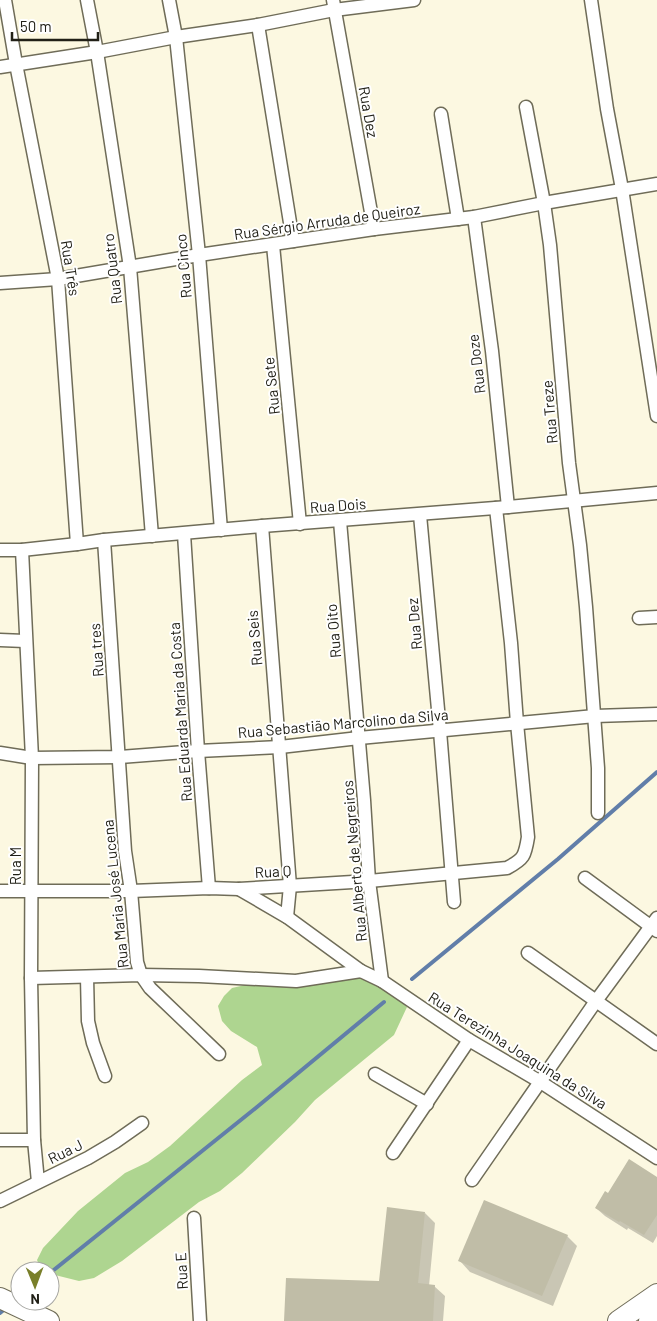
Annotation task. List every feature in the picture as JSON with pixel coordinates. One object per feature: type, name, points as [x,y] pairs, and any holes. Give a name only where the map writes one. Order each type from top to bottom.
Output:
[{"type":"main road","points":[[618,1321],[657,1294]]},
{"type":"main road","points":[[0,1298],[49,1321]]},
{"type":"main road","points":[[649,1321],[657,1310]]},
{"type":"street","name":"Rua Três","points":[[5,0],[58,279],[77,544]]},
{"type":"street","name":"Rua Quatro","points":[[87,0],[97,52],[130,267],[152,536]]},
{"type":"street","name":"Rua Cinco","points":[[169,0],[176,38],[199,255],[221,530]]},
{"type":"street","points":[[0,67],[258,25],[334,5],[414,0]]},
{"type":"street","points":[[591,0],[657,416]]},
{"type":"street","name":"Rua Dez","points":[[334,5],[374,229]]},
{"type":"street","points":[[258,25],[294,242]]},
{"type":"street","name":"Rua Treze","points":[[526,107],[544,203],[554,289],[569,463],[580,545],[598,768],[598,813]]},
{"type":"street","points":[[441,114],[458,219]]},
{"type":"street","name":"Rua Sérgio Arruda de Queiroz","points":[[0,283],[58,279],[199,255],[374,229],[474,217],[657,184]]},
{"type":"street","name":"Rua Doze","points":[[474,217],[492,351],[511,642],[528,838]]},
{"type":"street","name":"Rua Sete","points":[[273,245],[300,524]]},
{"type":"street","name":"Rua Dois","points":[[0,550],[22,550],[104,540],[420,515],[657,493]]},
{"type":"street","name":"Rua Dez","points":[[420,515],[454,902]]},
{"type":"street","name":"Rua Oito","points":[[340,521],[359,738]]},
{"type":"street","name":"Rua Seis","points":[[262,526],[290,886],[287,917]]},
{"type":"street","name":"Rua Eduarda Maria da Costa","points":[[184,534],[209,888]]},
{"type":"street","name":"Rua tres","points":[[104,540],[120,757]]},
{"type":"street","name":"Rua M","points":[[22,550],[32,758],[31,978],[34,1140],[38,1182]]},
{"type":"street","points":[[639,618],[657,617]]},
{"type":"street","points":[[0,640],[26,641]]},
{"type":"street","name":"Rua Sebastião Marcolino da Silva","points":[[0,753],[32,758],[120,757],[280,747],[594,716],[657,714]]},
{"type":"street","name":"Rua Alberto de Negreiros","points":[[359,738],[369,881],[382,981]]},
{"type":"street","name":"Rua Maria José Lucena","points":[[120,757],[125,851],[140,975],[219,1054]]},
{"type":"street","name":"Rua Q","points":[[0,891],[239,889],[369,881],[507,868],[519,862],[526,852],[528,838]]},
{"type":"street","points":[[472,1180],[596,1000],[655,925],[585,878]]},
{"type":"street","name":"Rua Terezinha Joaquina da Silva","points":[[239,889],[287,917],[361,972],[382,981],[469,1040],[539,1082],[657,1158]]},
{"type":"street","points":[[528,953],[657,1044]]},
{"type":"street","points":[[31,978],[140,975],[296,981],[361,972]]},
{"type":"street","points":[[88,977],[88,1021],[93,1043],[105,1076]]},
{"type":"street","points":[[393,1153],[469,1040]]},
{"type":"street","points":[[375,1074],[427,1104]]},
{"type":"street","name":"Rua J","points":[[0,1201],[88,1158],[142,1123]]},
{"type":"street","points":[[0,1140],[34,1140]]},
{"type":"street","name":"Rua E","points":[[194,1218],[200,1321]]},
{"type":"green space","points":[[350,977],[369,979],[385,987],[407,1007],[394,1035],[315,1100],[242,1173],[220,1191],[199,1202],[122,1261],[94,1278],[79,1281],[60,1276],[60,1261],[37,1261],[43,1248],[78,1211],[125,1173],[148,1162],[170,1146],[242,1080],[262,1065],[257,1047],[231,1031],[222,1021],[218,1006],[232,988],[254,983]]},
{"type":"building","points":[[629,1159],[657,1177],[657,1215],[644,1235],[595,1208],[605,1191],[608,1193]]},
{"type":"building","points":[[484,1200],[568,1235],[542,1296],[458,1261]]},
{"type":"building","points":[[387,1207],[425,1212],[418,1283],[435,1285],[433,1321],[284,1321],[286,1278],[379,1281]]},
{"type":"waterway","points":[[412,979],[558,859],[657,772]]},
{"type":"waterway","points":[[60,1265],[384,1002]]},
{"type":"waterway","points":[[0,1313],[6,1308]]}]
